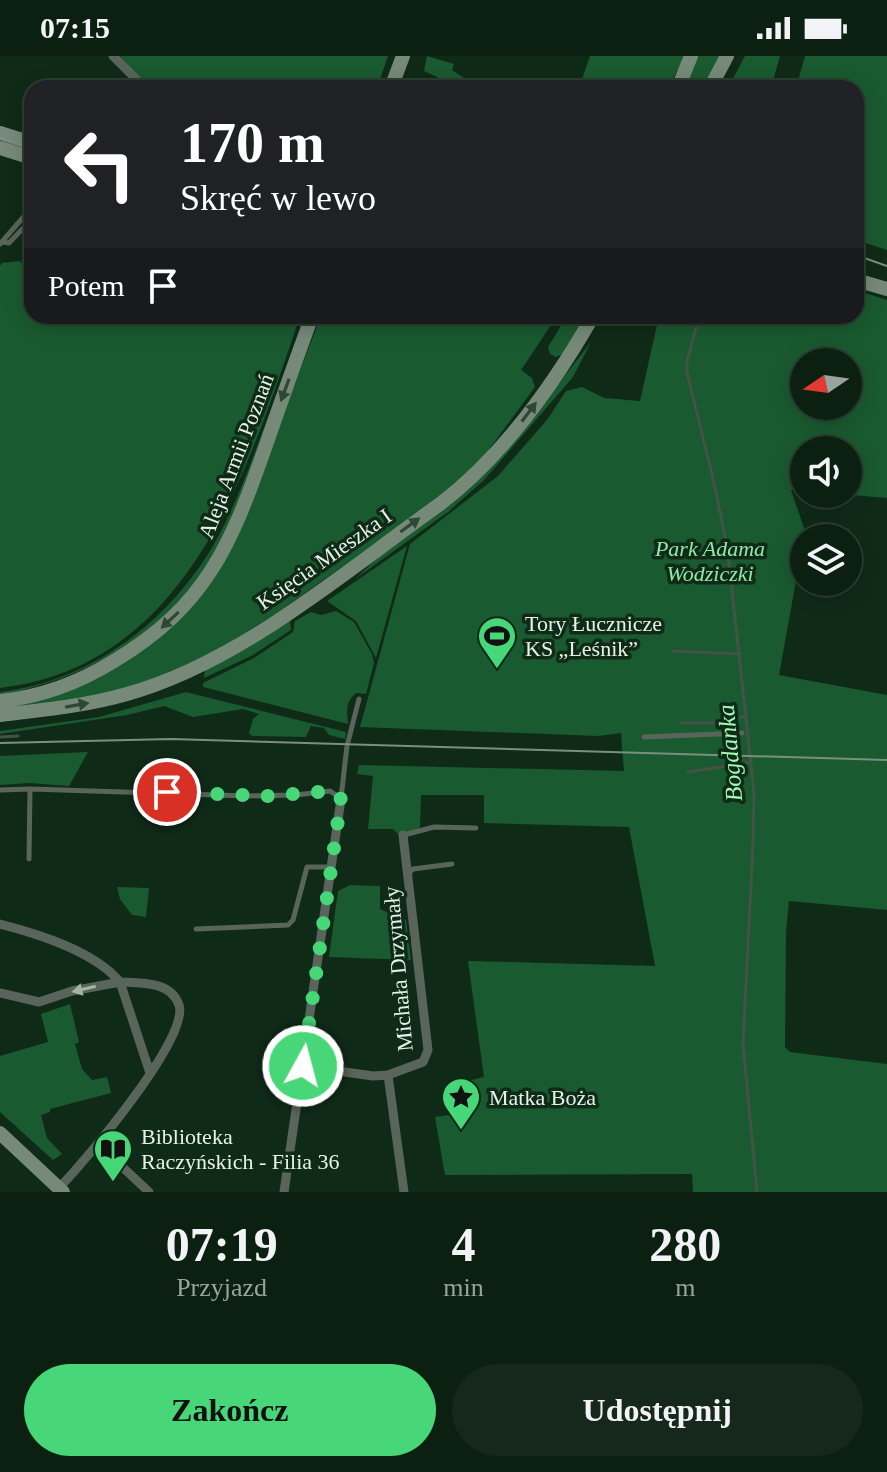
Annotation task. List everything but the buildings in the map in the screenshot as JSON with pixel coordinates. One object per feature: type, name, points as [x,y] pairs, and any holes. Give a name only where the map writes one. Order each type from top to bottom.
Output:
[{"type":"street","points":[[113,56],[137,80]]},
{"type":"street","points":[[394,80],[403,56]]},
{"type":"street","points":[[681,80],[691,56]]},
{"type":"street","points":[[714,80],[727,56]]},
{"type":"street","points":[[0,133],[24,140]]},
{"type":"street","points":[[0,148],[24,156]]},
{"type":"street","points":[[864,282],[887,289]]},
{"type":"street","name":"Aleja Armii Poznań","points":[[0,701],[75,681],[129,652],[164,626],[201,587],[235,530],[309,324]]},
{"type":"street","name":"Księcia Mieszka I","points":[[0,715],[85,704],[145,689],[202,665],[268,626],[440,504],[481,468],[542,395],[588,324]]},
{"type":"street","points":[[284,1192],[341,799]]},
{"type":"street","name":"Michała Drzymały","points":[[303,1066],[373,1076],[388,1075],[423,1062],[428,1050],[403,835]]},
{"type":"street","points":[[0,924],[60,944],[109,968],[120,982],[150,1073]]},
{"type":"street","points":[[0,993],[39,1002],[72,991],[120,982],[146,982],[171,992],[181,1013],[150,1073],[99,1145],[61,1190],[0,1133]]},
{"type":"street","name":"Michała Drzymały","points":[[388,1075],[404,1192]]},
{"type":"street","points":[[99,1145],[149,1192]]},
{"type":"lane","points":[[1,243],[24,216]]},
{"type":"lane","points":[[1,243],[9,243],[24,227]]},
{"type":"lane","points":[[0,790],[248,796],[330,791],[341,799],[347,746],[359,699]]},
{"type":"lane","points":[[644,737],[742,733]]},
{"type":"lane","points":[[29,859],[30,789]]},
{"type":"lane","points":[[403,835],[434,827],[476,828]]},
{"type":"lane","points":[[408,874],[413,869],[452,864]]},
{"type":"lane","points":[[196,929],[288,925],[293,920],[307,867],[331,867]]},
{"type":"green space","points":[[120,56],[388,56],[380,80],[141,80]]},
{"type":"green space","points":[[427,56],[454,64],[452,70],[467,80],[442,80],[424,71]]},
{"type":"green space","points":[[590,56],[685,56],[672,80],[582,80]]},
{"type":"green space","points":[[698,56],[721,56],[709,80],[688,80]]},
{"type":"green space","points":[[745,56],[780,56],[773,80],[732,80]]},
{"type":"green space","points":[[805,56],[887,56],[887,250],[864,243],[864,80],[798,80]]},
{"type":"green space","points":[[19,261],[24,265],[24,324],[297,324],[258,436],[232,496],[201,552],[164,601],[119,642],[65,672],[0,688],[0,266]]},
{"type":"green space","name":"Park Adama Wodziczki","points":[[864,293],[887,300],[887,498],[862,496],[862,436],[790,436],[790,508],[797,508],[803,524],[790,524],[790,596],[793,596],[779,675],[887,695],[887,910],[789,901],[785,1047],[790,1052],[887,1064],[887,1192],[693,1192],[692,1174],[445,1175],[435,1117],[470,1112],[467,1081],[484,1077],[468,961],[655,966],[629,827],[484,823],[484,795],[421,795],[420,827],[412,833],[399,835],[393,829],[368,829],[373,776],[357,774],[359,765],[624,771],[621,733],[599,736],[360,727],[410,544],[498,476],[547,420],[566,391],[582,387],[604,398],[640,401],[657,324],[864,324]]},
{"type":"green space","points":[[318,324],[552,324],[521,370],[532,378],[535,387],[482,459],[431,504],[278,612],[215,652],[142,684],[75,701],[0,709],[139,652],[233,544]]},
{"type":"green space","points":[[562,324],[581,324],[563,354],[556,357],[550,354],[548,347]]},
{"type":"green space","points":[[591,342],[573,377],[484,480],[448,512],[355,579],[542,405]]},
{"type":"green space","points":[[270,412],[241,499],[218,548],[171,609],[111,655],[76,672],[39,686],[0,695],[0,692],[34,686],[67,675],[98,660],[154,619],[178,594],[200,567],[226,522]]},
{"type":"green space","points":[[407,546],[376,658],[356,621],[327,601]]},
{"type":"green space","points":[[336,611],[354,622],[374,663],[366,694],[356,693],[348,703],[348,724],[203,687],[203,683],[254,658],[293,632],[295,621],[311,612],[321,615]]},
{"type":"green space","points":[[290,620],[291,630],[253,655],[204,678],[205,670]]},
{"type":"green space","points":[[186,692],[346,732],[345,739],[329,735],[324,728],[311,726],[306,737],[252,736],[249,733],[253,719],[259,714],[243,709],[193,717],[164,706],[127,715],[0,734],[0,731],[99,717]]},
{"type":"green space","points":[[88,752],[69,786],[29,783],[0,785],[0,756]]},
{"type":"green space","points":[[350,885],[380,886],[380,909],[406,920],[411,960],[329,957],[338,891]]},
{"type":"green space","points":[[117,887],[149,888],[146,917],[132,915],[120,899]]},
{"type":"green space","points":[[70,1004],[82,1069],[92,1080],[107,1077],[111,1093],[50,1109],[50,1112],[41,1115],[47,1138],[62,1154],[53,1160],[0,1112],[0,1056],[48,1042],[41,1014]]},
{"type":"waterway","name":"Bogdanka","points":[[697,324],[687,373],[727,545],[754,792],[743,1044],[757,1192]]},
{"type":"waterway","points":[[673,651],[740,654]]},
{"type":"waterway","points":[[681,723],[730,723],[746,715]]},
{"type":"waterway","points":[[0,737],[18,736]]},
{"type":"waterway","points":[[688,772],[751,762]]},
{"type":"tram line","points":[[0,138],[24,146]]},
{"type":"tram line","points":[[864,258],[887,266]]},
{"type":"tram line","points":[[0,743],[171,739],[887,760]]},
{"type":"place","name":"Tory Łucznicze KS „Leśnik”","points":[[497,670]]},
{"type":"place","name":"Matka Boża","points":[[461,1131]]},
{"type":"place","name":"Biblioteka Raczyńskich - Filia 36","points":[[113,1183]]},
{"type":"route","points":[[167,792],[267,796],[330,791],[341,799],[303,1066]]}]
